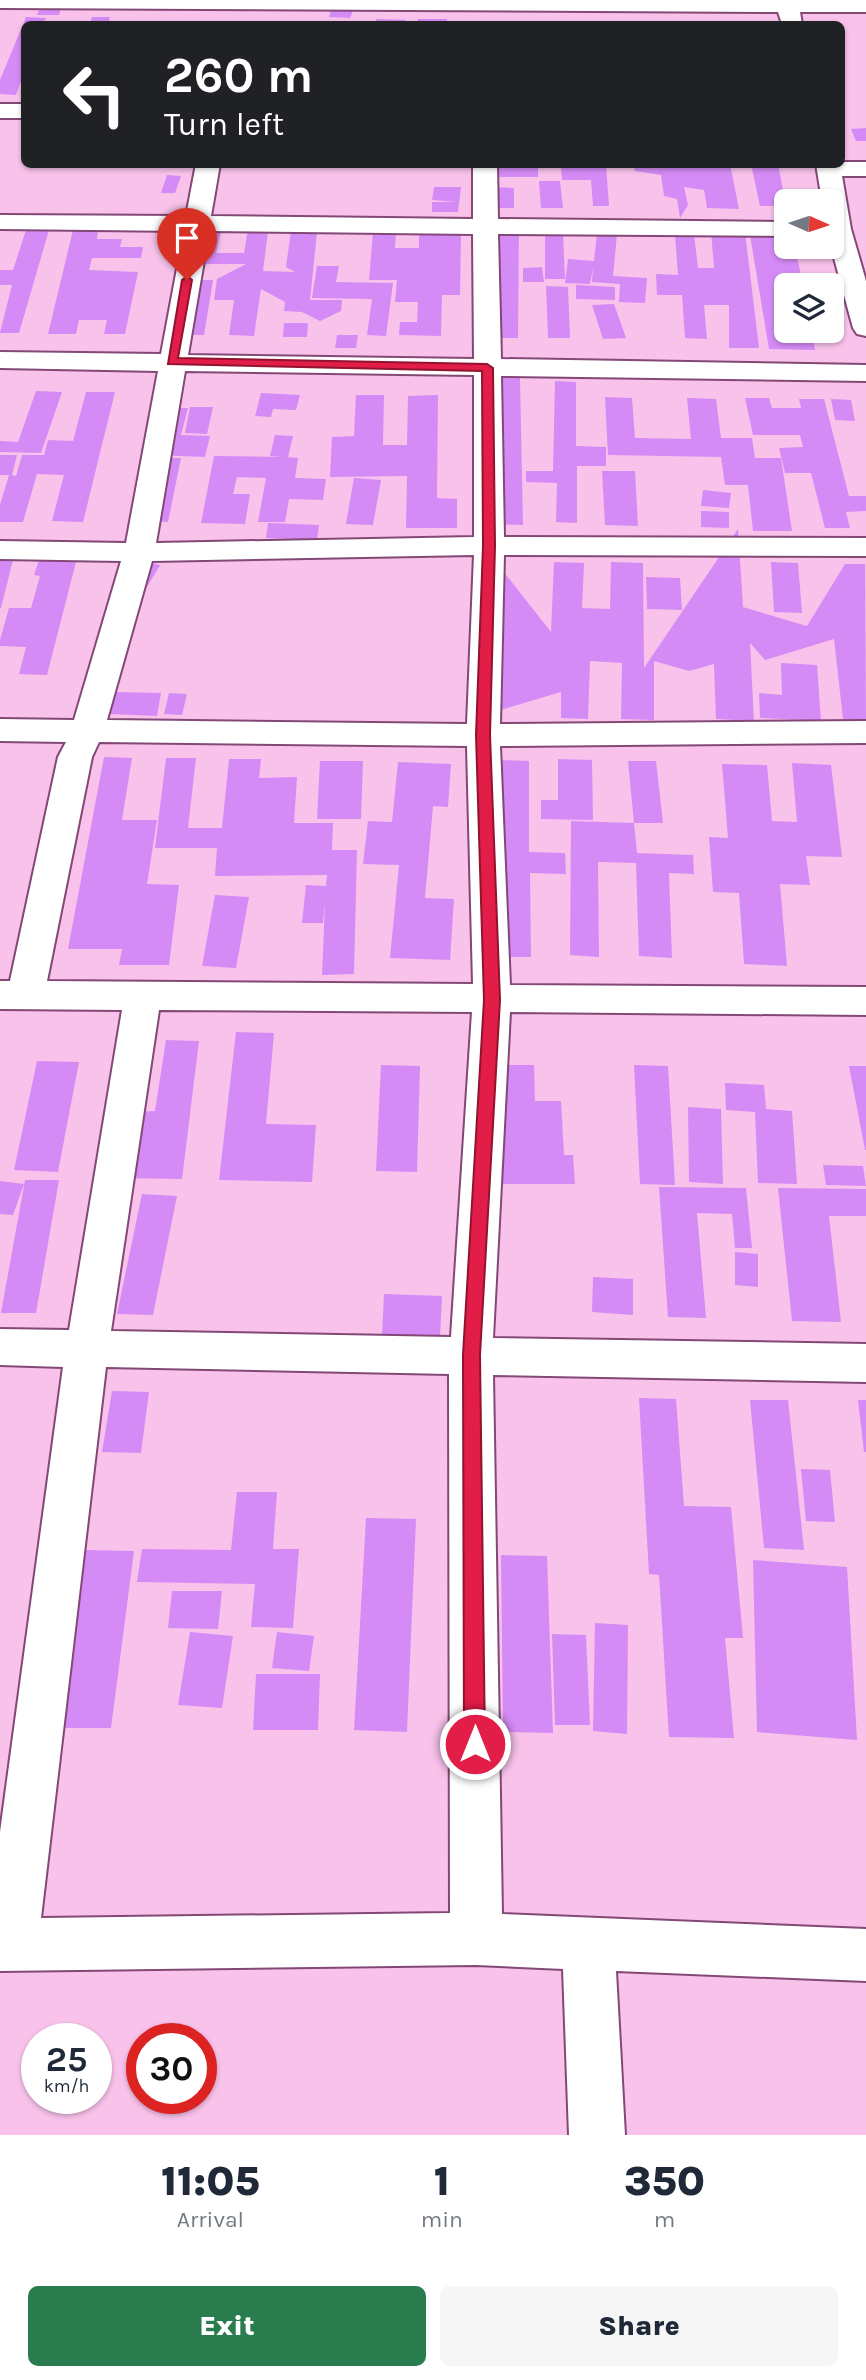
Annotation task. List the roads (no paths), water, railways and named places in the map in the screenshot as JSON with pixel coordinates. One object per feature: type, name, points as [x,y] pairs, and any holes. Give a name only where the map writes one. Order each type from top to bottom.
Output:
[{"type":"street","points":[[236,21],[239,1]]},
{"type":"street","points":[[485,1],[485,21]]},
{"type":"street","points":[[0,2],[485,1],[789,15],[866,6]]},
{"type":"street","points":[[0,111],[21,111]]},
{"type":"street","points":[[207,168],[139,552],[88,730],[75,757],[13,995],[866,1001]]},
{"type":"street","points":[[476,1939],[471,1355],[492,1000],[483,735],[489,546],[485,168]]},
{"type":"street","points":[[828,168],[830,189]]},
{"type":"street","points":[[845,168],[866,169]]},
{"type":"street","points":[[0,222],[774,229]]},
{"type":"street","points":[[844,229],[866,230]]},
{"type":"street","points":[[844,258],[866,328]]},
{"type":"street","points":[[0,360],[866,373]]},
{"type":"street","points":[[0,550],[139,552],[489,546],[866,547]]},
{"type":"street","points":[[0,730],[483,735],[866,732]]},
{"type":"street","points":[[143,994],[87,1348],[5,1945],[476,1939],[866,1955]]},
{"type":"street","points":[[0,1347],[866,1363]]},
{"type":"street","points":[[588,1943],[597,2135]]}]
